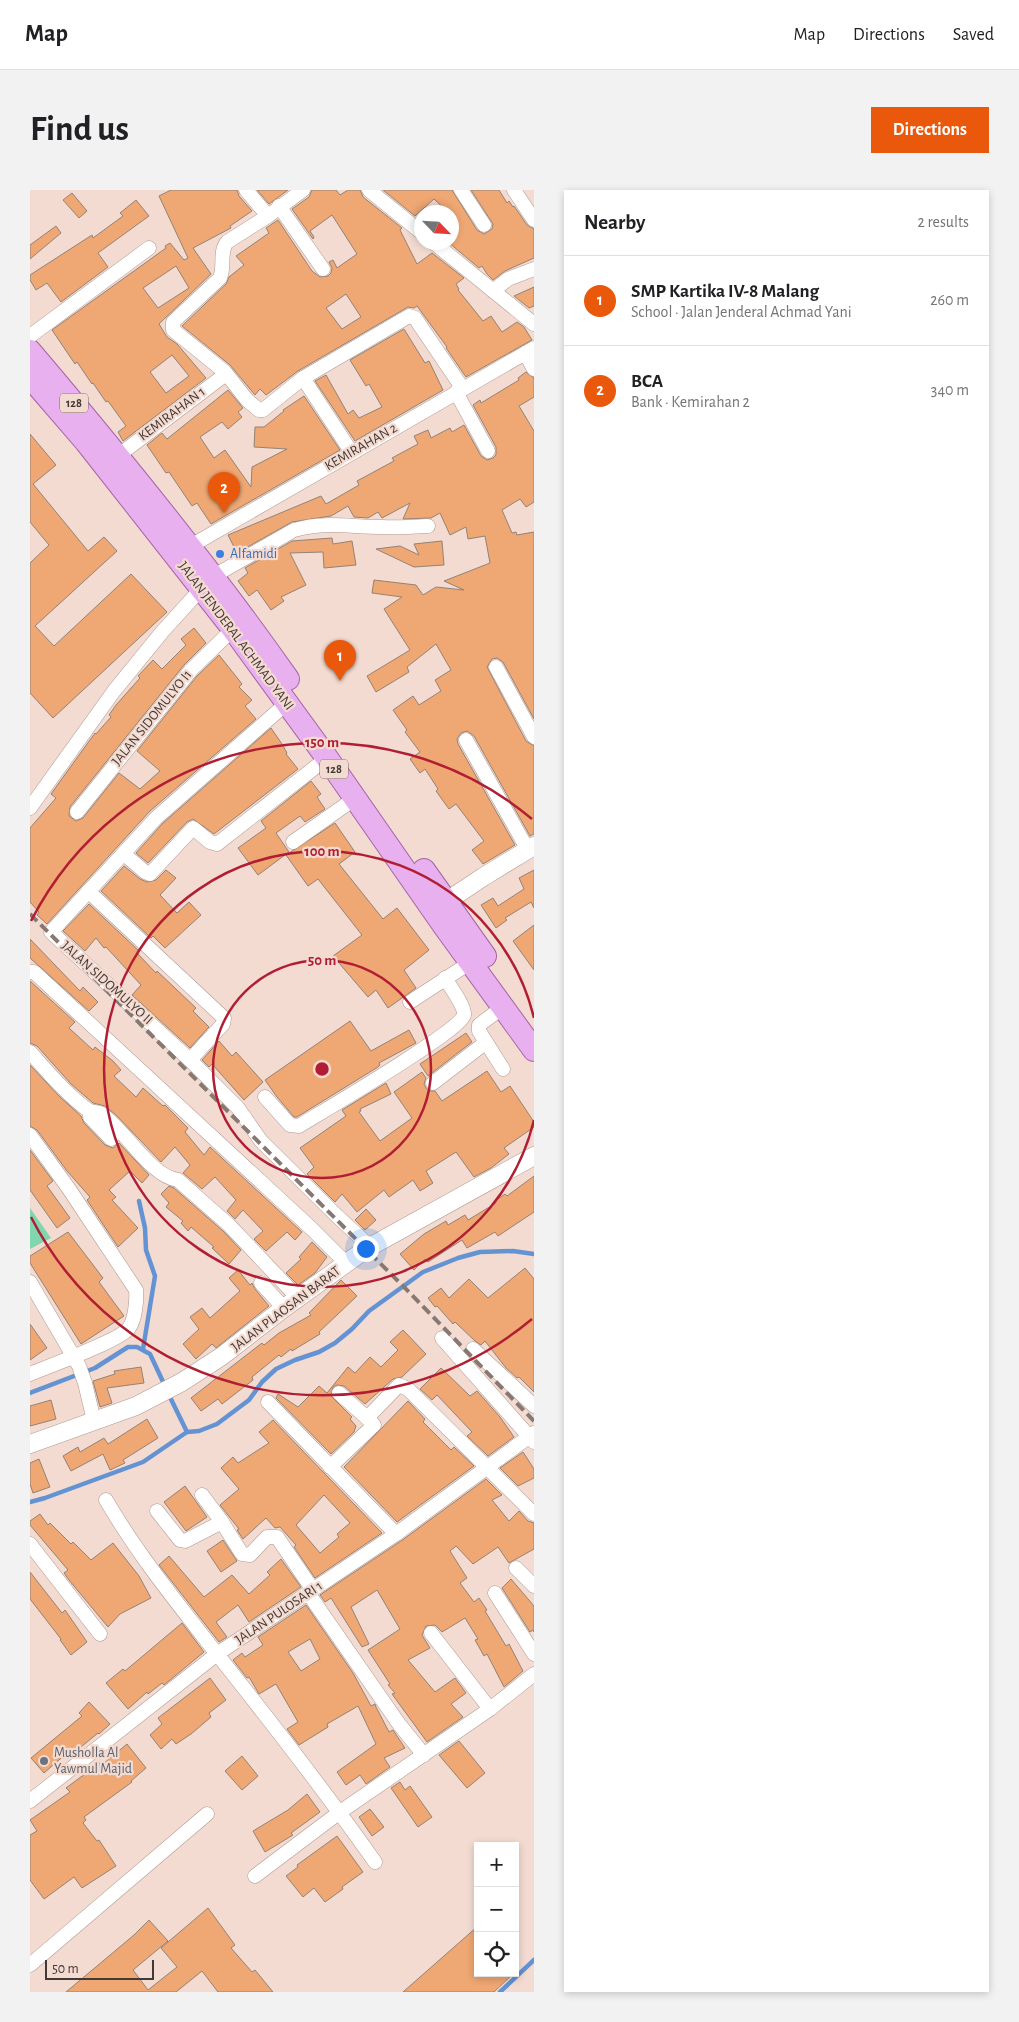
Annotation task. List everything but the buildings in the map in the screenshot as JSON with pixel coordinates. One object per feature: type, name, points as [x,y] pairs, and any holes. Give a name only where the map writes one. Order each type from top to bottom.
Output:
[{"type":"main road","name":"JALAN JENDERAL ACHMAD YANI","points":[[30,350],[119,456],[133,487],[206,583],[252,627],[363,789],[534,1024]]},
{"type":"main road","name":"JALAN JENDERAL ACHMAD YANI","points":[[30,377],[189,547],[206,583],[233,629],[534,1050]]},
{"type":"street","points":[[246,190],[268,216]]},
{"type":"street","points":[[303,190],[225,244],[222,275],[172,324],[173,330],[226,374],[247,400],[259,410],[263,410],[303,378],[326,366],[402,318],[411,316],[415,318],[459,390],[488,451]]},
{"type":"street","points":[[370,190],[414,226]]},
{"type":"street","points":[[461,190],[484,225]]},
{"type":"street","points":[[514,190],[534,220]]},
{"type":"street","points":[[279,206],[323,269]]},
{"type":"street","points":[[30,336],[149,248]]},
{"type":"street","points":[[444,250],[534,324]]},
{"type":"street","points":[[493,291],[508,279],[534,269]]},
{"type":"street","points":[[529,351],[534,369]]},
{"type":"street","name":"KEMIRAHAN 2","points":[[189,547],[529,351]]},
{"type":"street","name":"KEMIRAHAN 1","points":[[119,456],[226,374]]},
{"type":"street","points":[[303,378],[352,453]]},
{"type":"street","points":[[30,808],[114,691],[162,632],[206,583],[294,530],[306,526],[323,524],[381,528],[428,526]]},
{"type":"street","name":"JALAN SIDOMULYO I1","points":[[77,812],[191,670],[233,629]]},
{"type":"street","points":[[496,667],[534,737]]},
{"type":"street","name":"JALAN SIDOMULYO II","points":[[287,703],[156,818],[52,930],[52,934],[97,972],[190,1060],[238,1108],[262,1141],[337,1216],[372,1246]]},
{"type":"street","points":[[446,901],[531,848],[466,740]]},
{"type":"street","points":[[124,854],[150,874],[193,828],[210,842],[217,844],[327,758]]},
{"type":"street","points":[[293,842],[354,799]]},
{"type":"street","points":[[88,891],[225,1019],[223,1024],[190,1060]]},
{"type":"street","points":[[410,1002],[471,962]]},
{"type":"street","points":[[30,972],[36,974],[113,1044],[312,1229],[346,1264]]},
{"type":"street","points":[[265,1097],[290,1125],[299,1126],[440,1038],[462,1021],[464,1015],[463,1008],[445,978]]},
{"type":"street","points":[[503,1007],[479,1025],[479,1031],[485,1043],[503,1069]]},
{"type":"street","points":[[434,1083],[485,1043]]},
{"type":"street","points":[[30,1052],[48,1073],[90,1111],[102,1114],[149,1162],[170,1179],[178,1180],[229,1225],[298,1298]]},
{"type":"street","points":[[90,1111],[90,1117],[111,1139]]},
{"type":"street","points":[[30,1135],[136,1290],[137,1302],[129,1328],[115,1338],[30,1374]]},
{"type":"street","name":"JALAN PLAOSAN BARAT","points":[[30,1444],[151,1399],[182,1382],[222,1356],[284,1308],[372,1246],[534,1156]]},
{"type":"street","points":[[30,1282],[80,1369],[94,1421]]},
{"type":"street","points":[[261,1283],[284,1308]]},
{"type":"street","points":[[442,1338],[532,1437]]},
{"type":"street","points":[[473,1349],[534,1406]]},
{"type":"street","points":[[368,1418],[399,1385],[408,1389],[534,1514]]},
{"type":"street","points":[[330,1467],[374,1425],[339,1393]]},
{"type":"street","points":[[268,1402],[396,1534]]},
{"type":"street","name":"JALAN PULOSARI 1","points":[[30,1801],[217,1654],[396,1534],[487,1467],[532,1437]]},
{"type":"street","points":[[202,1495],[222,1522],[240,1552],[244,1555],[250,1554],[266,1537],[277,1537],[310,1592],[399,1724],[424,1755]]},
{"type":"street","points":[[106,1500],[125,1533],[168,1593],[340,1812],[375,1862]]},
{"type":"street","points":[[157,1511],[180,1540],[185,1541],[222,1522]]},
{"type":"street","points":[[30,1544],[100,1634]]},
{"type":"street","points":[[516,1568],[534,1586]]},
{"type":"street","points":[[495,1593],[534,1654]]},
{"type":"street","points":[[431,1632],[490,1709]]},
{"type":"street","points":[[255,1876],[340,1812],[490,1709],[534,1674]]},
{"type":"street","points":[[30,1965],[207,1814]]},
{"type":"green space","points":[[30,1208],[51,1238],[30,1249]]},
{"type":"waterway","points":[[139,1201],[145,1228],[146,1250],[155,1276],[143,1349]]},
{"type":"waterway","points":[[30,1502],[143,1462],[187,1432],[199,1431],[217,1424],[249,1400],[262,1382],[276,1369],[319,1352],[335,1343],[369,1311],[423,1272],[458,1258],[480,1252],[513,1251],[534,1254]]},
{"type":"waterway","points":[[30,1393],[95,1368],[128,1347],[137,1347],[150,1354],[165,1386]]},
{"type":"waterway","points":[[168,1393],[187,1432]]},
{"type":"waterway","points":[[500,1992],[534,1960]]},
{"type":"railway","points":[[30,914],[409,1292],[534,1421]]},
{"type":"place","name":"BCA","points":[[224,513]]},
{"type":"place","name":"Alfamidi","points":[[220,554]]},
{"type":"place","name":"SMP Kartika IV-8 Malang","points":[[340,681]]},
{"type":"place","name":"Musholla Al Yawmul Majid","points":[[44,1761]]}]
